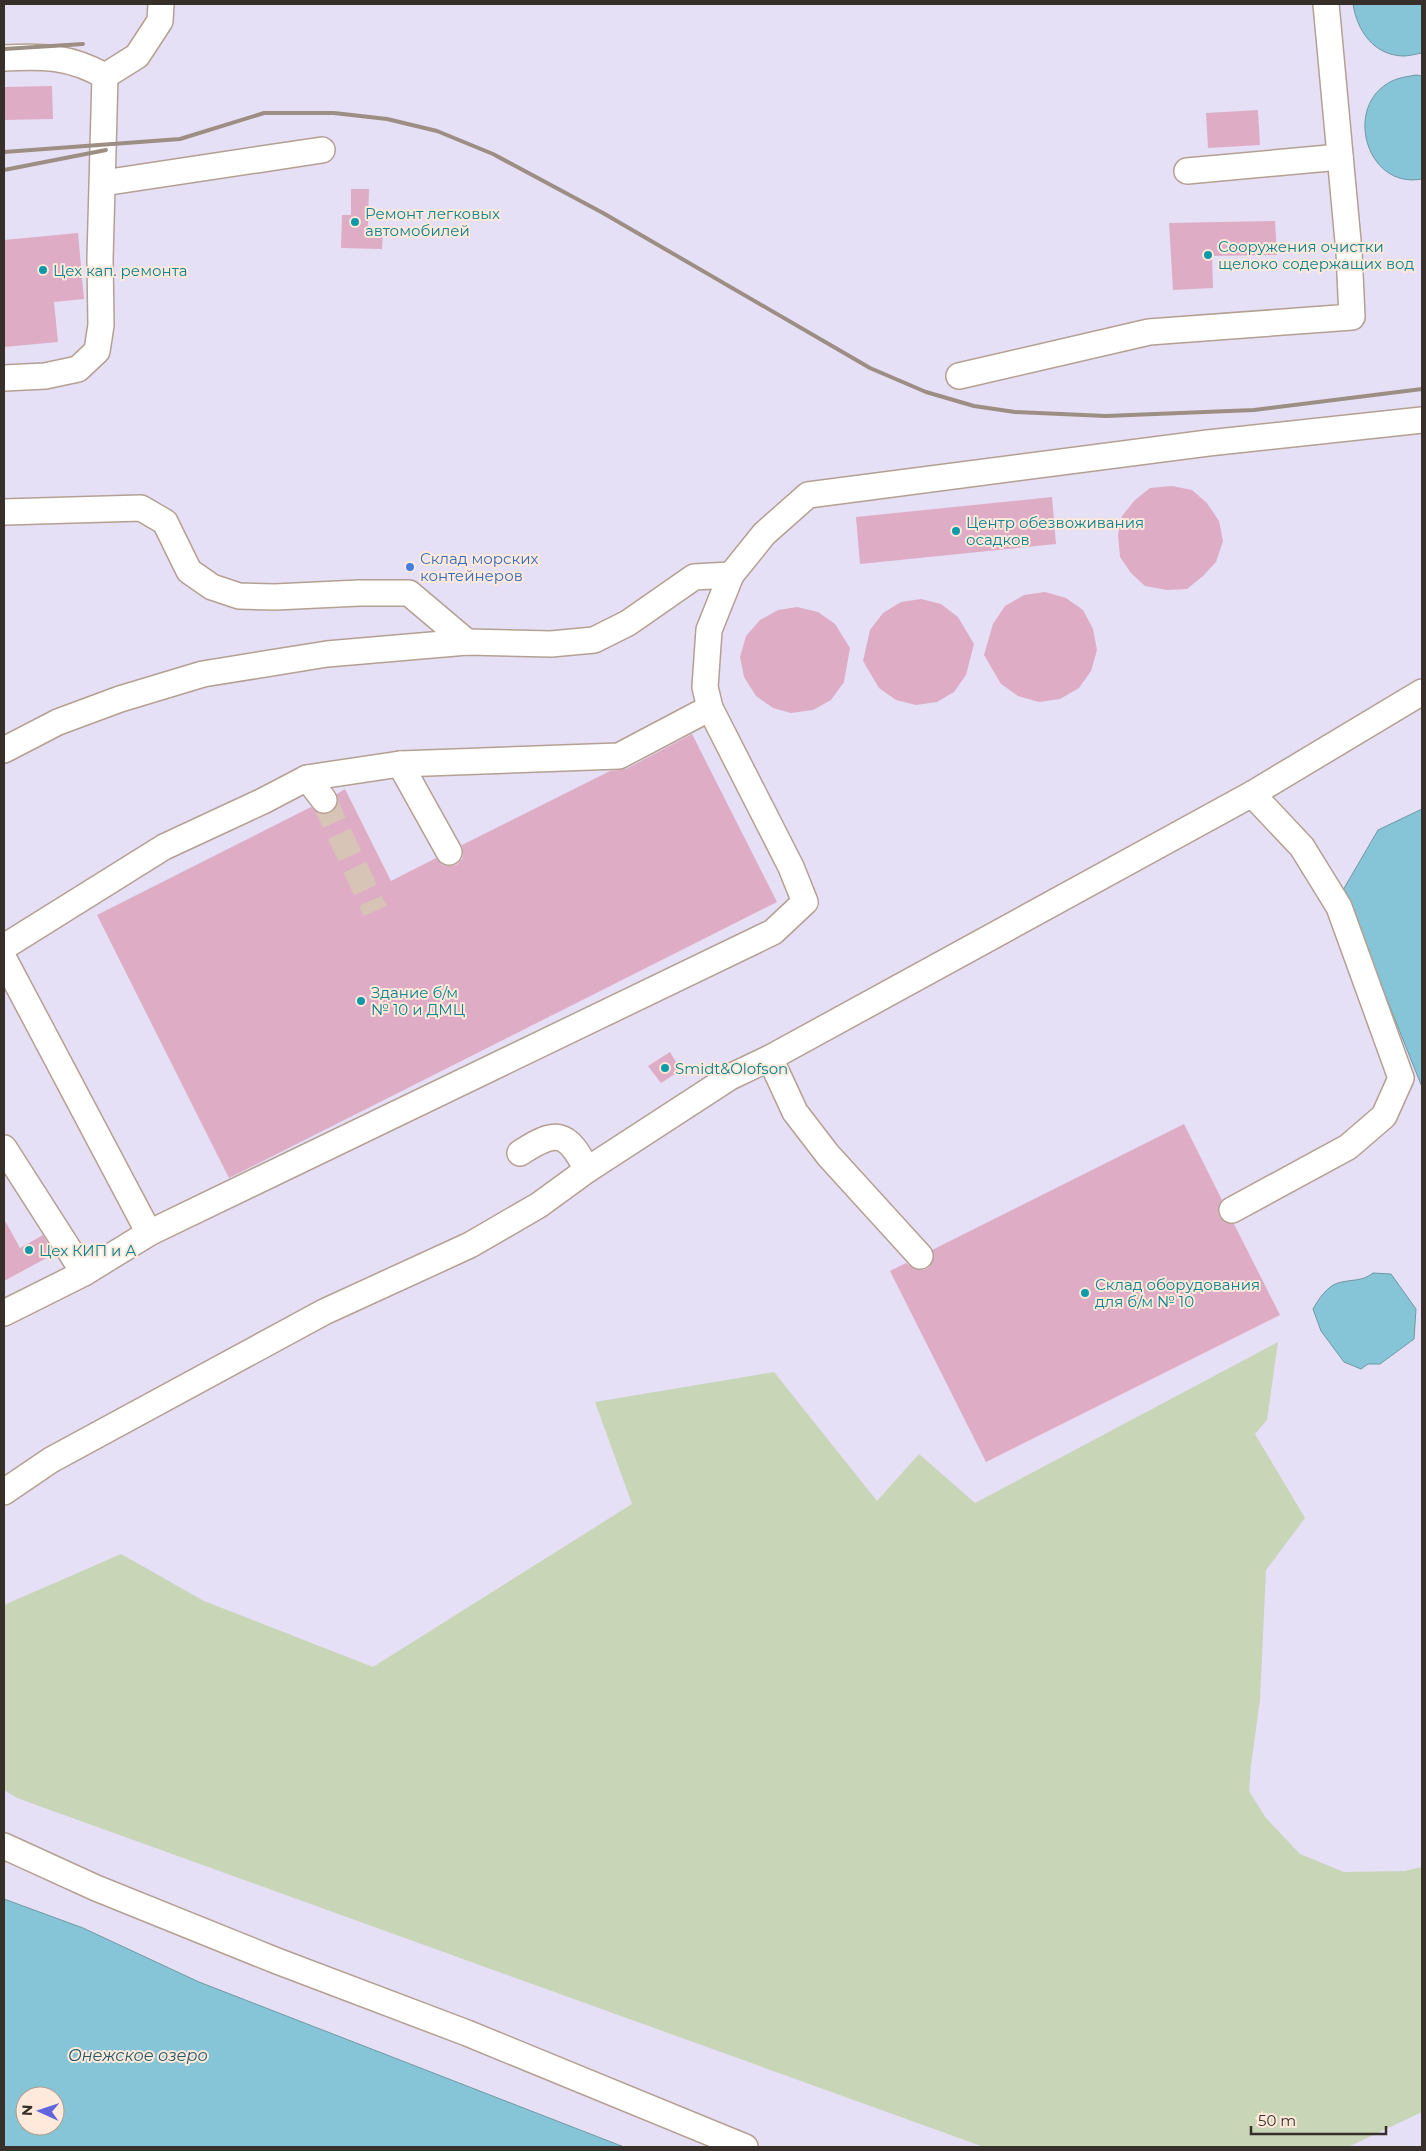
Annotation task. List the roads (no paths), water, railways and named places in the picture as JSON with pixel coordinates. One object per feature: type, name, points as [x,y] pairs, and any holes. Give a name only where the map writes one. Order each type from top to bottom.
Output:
[{"type":"lane","points":[[105,76],[137,56],[160,21],[161,4]]},
{"type":"lane","points":[[958,376],[1149,332],[1352,318],[1349,252],[1326,4]]},
{"type":"lane","points":[[4,58],[42,56],[84,65],[105,76]]},
{"type":"lane","points":[[4,378],[45,376],[78,369],[97,351],[101,325],[105,76]]},
{"type":"lane","points":[[103,183],[322,150]]},
{"type":"lane","points":[[1187,171],[1340,157]]},
{"type":"lane","points":[[4,1314],[84,1273],[149,1233],[773,932],[804,902],[791,868],[710,708],[705,687],[709,630],[731,575],[764,534],[808,495],[1198,444],[1422,420]]},
{"type":"lane","points":[[4,512],[141,508],[165,522],[189,571],[212,587],[239,596],[275,597],[409,593],[467,642]]},
{"type":"lane","points":[[4,750],[58,722],[120,699],[203,674],[327,654],[467,642],[551,644],[594,640],[628,623],[694,577],[731,575]]},
{"type":"lane","points":[[4,1492],[51,1460],[324,1312],[470,1245],[539,1205],[587,1170],[730,1077],[770,1058],[1252,794],[1422,692]]},
{"type":"lane","points":[[4,947],[164,847],[263,801],[307,778],[400,764],[618,756],[710,708]]},
{"type":"lane","points":[[400,764],[449,852]]},
{"type":"lane","points":[[307,778],[324,800]]},
{"type":"lane","points":[[1232,1210],[1348,1147],[1384,1116],[1400,1078],[1339,906],[1302,847],[1252,794]]},
{"type":"lane","points":[[4,959],[149,1233]]},
{"type":"lane","points":[[770,1058],[795,1112],[828,1154],[920,1256]]},
{"type":"lane","points":[[520,1153],[536,1143],[551,1138],[566,1139],[576,1149],[587,1170]]},
{"type":"lane","points":[[4,1148],[84,1273]]},
{"type":"lane","points":[[4,1846],[96,1888],[278,1962],[467,2033],[745,2147]]},
{"type":"water","points":[[1353,4],[1422,4],[1422,53],[1405,56],[1392,55],[1375,46],[1358,23]]},
{"type":"water","points":[[1416,75],[1422,76],[1422,179],[1402,179],[1386,171],[1374,157],[1367,141],[1365,122],[1369,105],[1380,89],[1397,79]]},
{"type":"water","points":[[1422,809],[1422,1087],[1343,890],[1378,830]]},
{"type":"water","points":[[1373,1273],[1391,1274],[1416,1309],[1414,1339],[1380,1364],[1368,1364],[1361,1369],[1344,1362],[1321,1331],[1313,1309],[1330,1287],[1343,1282],[1361,1279]]},
{"type":"water","name":"Онежское озеро","points":[[4,1899],[83,1928],[199,1982],[624,2147],[4,2147]]},
{"type":"tunnel","points":[[324,800],[375,911]]},
{"type":"railway","points":[[4,49],[83,44]]},
{"type":"railway","points":[[4,152],[180,139],[264,113],[334,113],[387,119],[437,131],[493,154],[603,213],[870,368],[926,392],[974,406],[1015,412],[1106,416],[1254,410],[1422,389]]},
{"type":"railway","points":[[4,170],[106,150]]},
{"type":"place","name":"Ремонт легковых автомобилей","points":[[355,222]]},
{"type":"place","name":"Сооружения очистки щелоко содержащих вод","points":[[1208,255]]},
{"type":"place","name":"Цех кап. ремонта","points":[[43,270]]},
{"type":"place","name":"Центр обезвоживания осадков","points":[[956,531]]},
{"type":"place","name":"Склад морских контейнеров","points":[[410,567]]},
{"type":"place","name":"Здание б/м № 10 и ДМЦ","points":[[361,1001]]},
{"type":"place","name":"Smidt&Olofson","points":[[665,1068]]},
{"type":"place","name":"Цех КИП и А","points":[[29,1250]]},
{"type":"place","name":"Склад оборудования для б/м № 10","points":[[1085,1293]]}]
